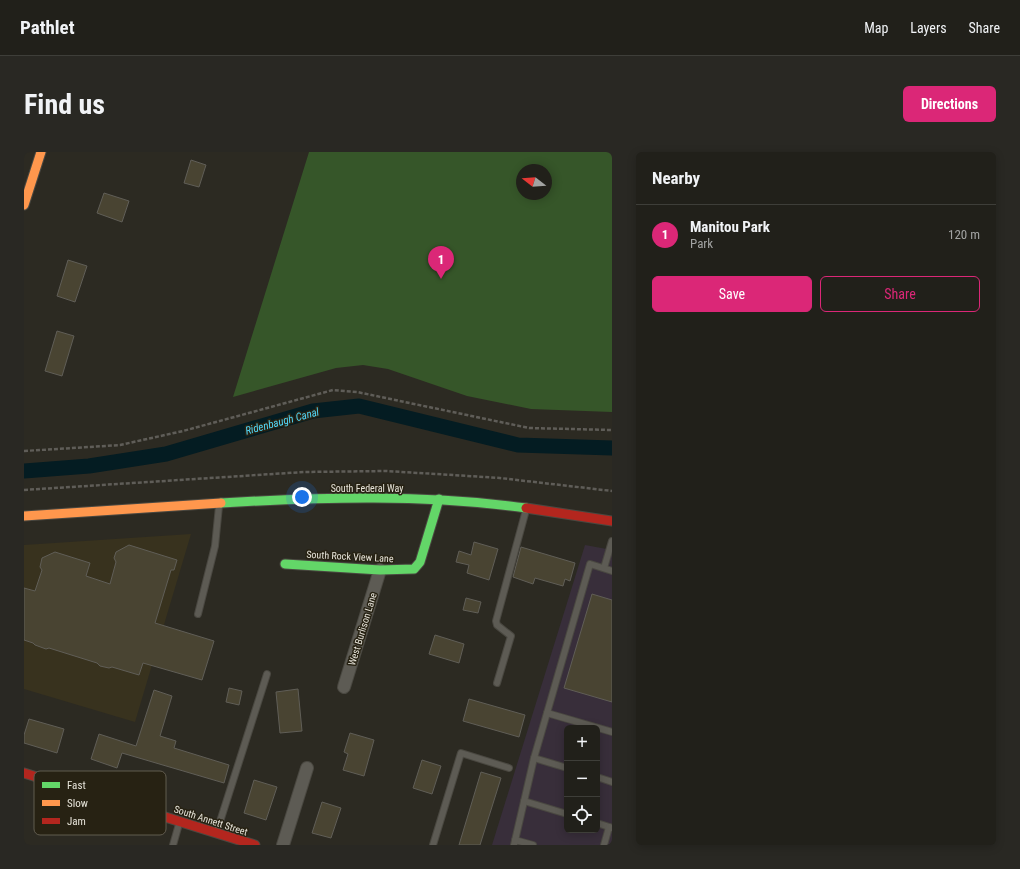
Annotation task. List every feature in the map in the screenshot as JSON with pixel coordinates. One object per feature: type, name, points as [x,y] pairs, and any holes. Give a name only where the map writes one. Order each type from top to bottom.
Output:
[{"type":"main road","points":[[24,205],[41,152]]},
{"type":"main road","name":"South Federal Way","points":[[24,516],[323,498],[439,499],[526,508],[612,522]]},
{"type":"main road","name":"South Rock View Lane","points":[[285,564],[380,570],[414,569],[420,562],[439,499]]},
{"type":"main road","name":"South Annett Street","points":[[24,773],[34,776]]},
{"type":"main road","name":"South Annett Street","points":[[166,817],[255,845]]},
{"type":"street","name":"West Burlison Lane","points":[[344,687],[380,570]]},
{"type":"street","points":[[283,845],[306,768]]},
{"type":"lane","points":[[198,614],[215,546],[219,504]]},
{"type":"lane","points":[[497,683],[511,636],[497,625],[496,621],[526,508]]},
{"type":"lane","points":[[604,568],[612,540]]},
{"type":"lane","points":[[533,845],[515,842],[534,758],[590,564],[612,571]]},
{"type":"lane","points":[[216,833],[266,674]]},
{"type":"lane","points":[[547,713],[612,732]]},
{"type":"lane","points":[[433,845],[461,753],[509,768]]},
{"type":"lane","points":[[534,758],[564,767]]},
{"type":"lane","points":[[600,778],[612,782]]},
{"type":"lane","points":[[524,801],[564,813]]},
{"type":"lane","points":[[172,845],[180,821]]},
{"type":"lane","points":[[600,824],[611,828],[604,845]]},
{"type":"path","points":[[24,451],[120,445],[183,431],[333,390],[356,392],[529,428],[612,430]]},
{"type":"path","points":[[24,490],[304,472],[387,471],[500,478],[612,491]]},
{"type":"shaded area","points":[[191,534],[135,722],[24,689],[24,545]]},
{"type":"shaded area","points":[[585,545],[612,550],[612,845],[492,845]]},
{"type":"green space","points":[[309,152],[612,152],[612,412],[531,409],[467,396],[388,369],[363,365],[336,368],[233,397]]},
{"type":"building","points":[[191,160],[206,165],[199,187],[184,183]]},
{"type":"building","points":[[104,193],[129,201],[122,222],[97,213]]},
{"type":"building","points":[[68,260],[87,266],[75,302],[57,296]]},
{"type":"building","points":[[57,331],[74,336],[62,376],[45,371]]},
{"type":"building","points":[[474,542],[498,549],[489,580],[467,573],[469,565],[456,562],[459,551],[471,555]]},
{"type":"building","points":[[129,545],[177,560],[174,570],[171,570],[155,623],[214,641],[202,680],[143,663],[139,675],[112,667],[109,668],[100,666],[97,663],[49,648],[46,649],[24,640],[24,588],[35,591],[42,570],[40,567],[42,558],[55,552],[90,563],[86,576],[110,584],[116,562],[114,558],[116,552]]},
{"type":"building","points":[[521,547],[575,563],[570,581],[565,579],[563,586],[535,578],[533,584],[513,577]]},
{"type":"building","points":[[592,594],[612,600],[612,702],[564,688]]},
{"type":"building","points":[[466,598],[481,602],[478,613],[463,610]]},
{"type":"building","points":[[435,635],[464,644],[459,663],[429,654]]},
{"type":"building","points":[[229,688],[242,691],[239,705],[226,702]]},
{"type":"building","points":[[298,689],[302,731],[280,733],[276,692]]},
{"type":"building","points":[[154,690],[172,696],[160,736],[176,741],[174,748],[229,765],[224,783],[122,753],[117,768],[91,759],[99,734],[136,746]]},
{"type":"building","points":[[469,699],[525,715],[519,737],[463,721]]},
{"type":"building","points":[[29,719],[64,729],[57,753],[24,743],[24,735]]},
{"type":"building","points":[[350,733],[374,740],[364,776],[343,770],[348,754],[344,752]]},
{"type":"building","points":[[422,760],[441,766],[432,794],[413,788]]},
{"type":"building","points":[[481,772],[501,778],[480,845],[459,845]]},
{"type":"building","points":[[254,780],[277,787],[266,820],[244,813]]},
{"type":"building","points":[[322,802],[341,808],[331,838],[312,833]]},
{"type":"waterway","name":"Ridenbaugh Canal","points":[[24,471],[89,466],[166,454],[313,411],[359,406],[518,445],[612,448]]},
{"type":"traffic: fast","points":[[221,503],[297,499],[374,498],[450,500],[526,508]]},
{"type":"traffic: fast","points":[[285,564],[380,570],[414,569],[420,562],[439,499]]},
{"type":"traffic: slow","points":[[24,205],[41,152]]},
{"type":"traffic: slow","points":[[24,516],[221,503]]},
{"type":"traffic: jam","points":[[526,508],[612,521]]},
{"type":"traffic: jam","points":[[24,773],[34,776]]},
{"type":"traffic: jam","points":[[166,817],[255,845]]},
{"type":"place","name":"Manitou Park","points":[[441,279]]}]
